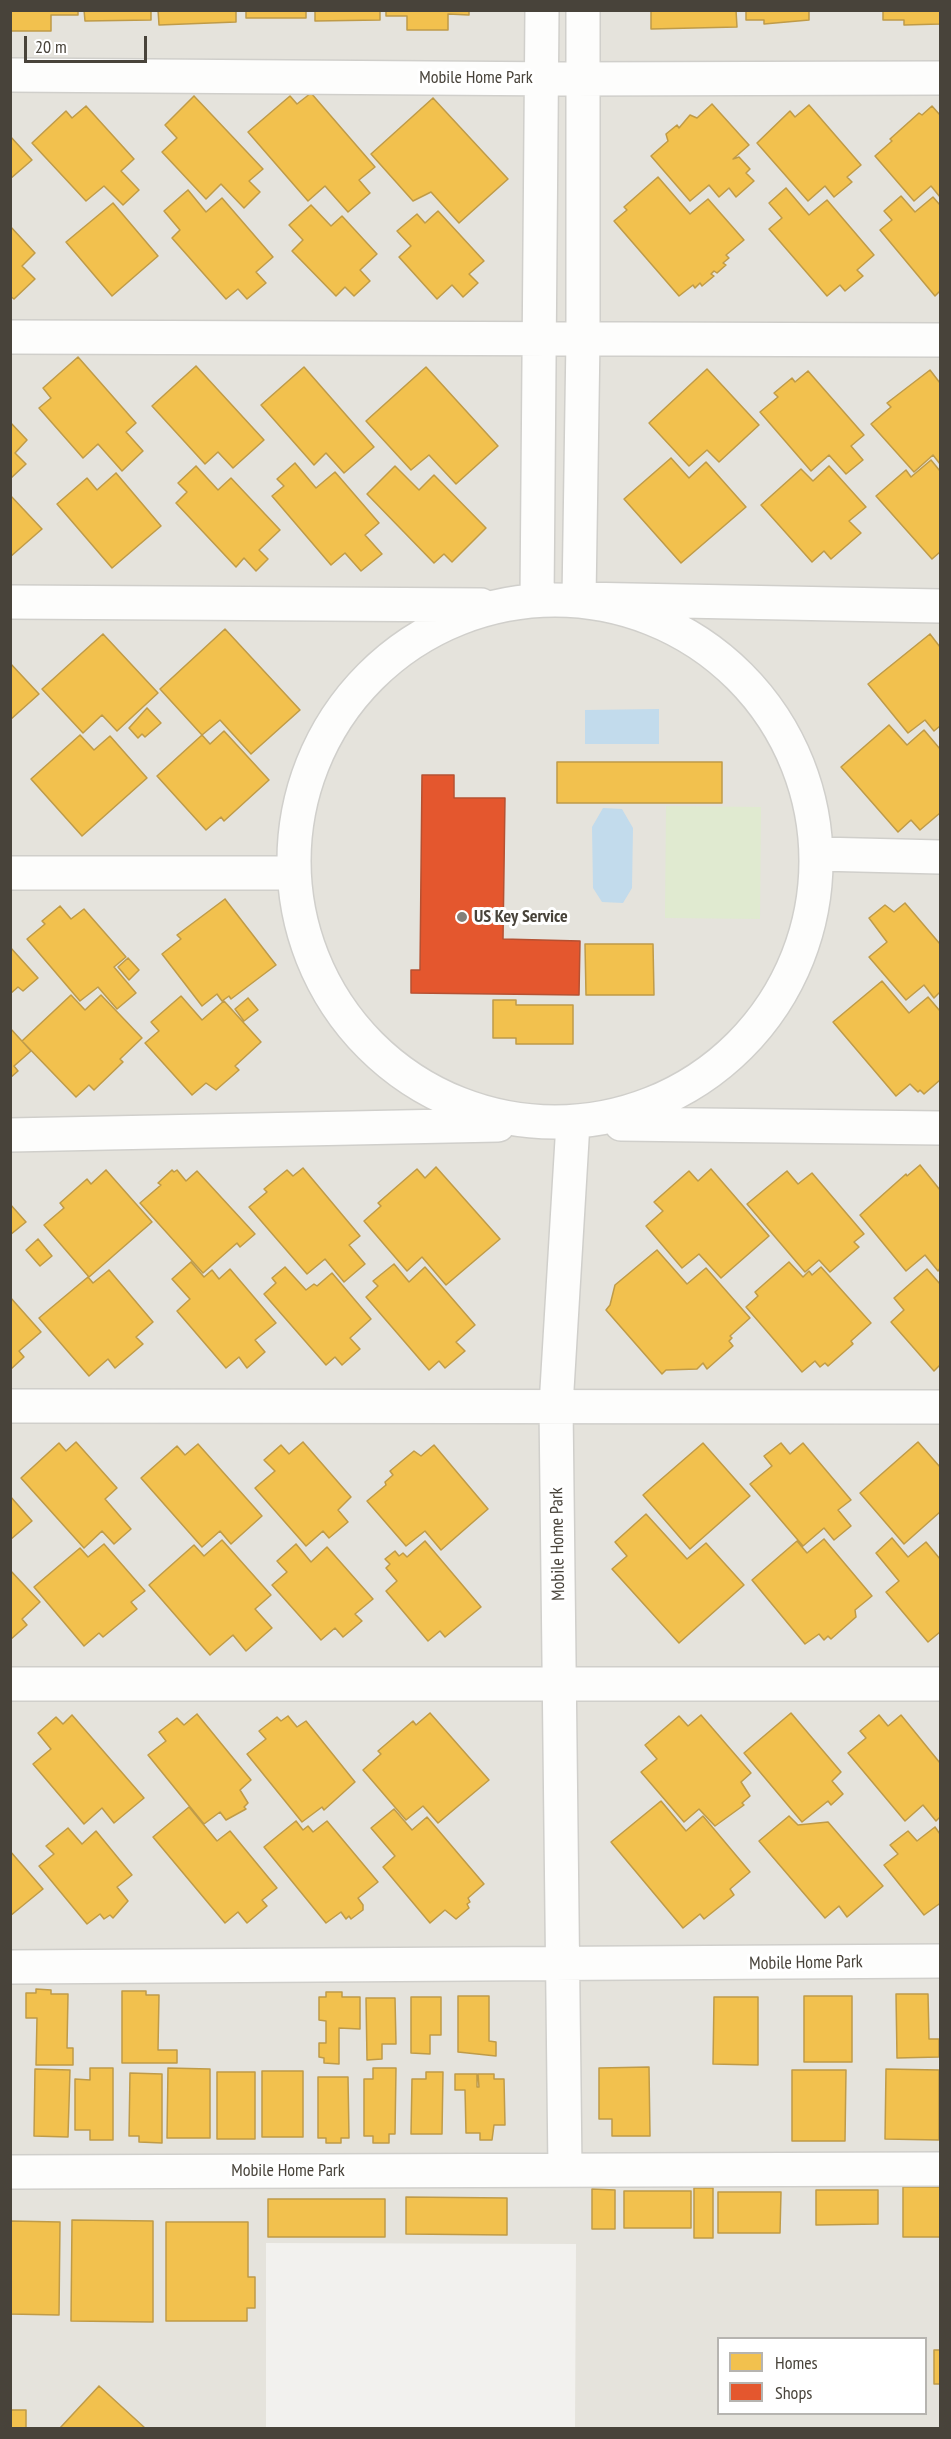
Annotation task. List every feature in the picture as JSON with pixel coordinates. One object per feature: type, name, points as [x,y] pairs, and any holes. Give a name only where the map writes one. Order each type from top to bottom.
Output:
[{"type":"street","points":[[537,599],[542,10]]},
{"type":"street","points":[[579,599],[583,339],[583,10]]},
{"type":"street","name":"Mobile Home Park","points":[[10,75],[940,78]]},
{"type":"street","points":[[10,337],[940,340]]},
{"type":"street","points":[[10,602],[495,605],[537,599],[579,599],[940,606]]},
{"type":"street","points":[[495,605],[411,640],[344,703],[303,783],[291,873],[308,954],[350,1027],[386,1059],[413,1082],[489,1116],[573,1123],[651,1105],[671,1094],[721,1065],[775,1006],[808,933],[819,854],[805,779],[772,711],[719,656],[672,628],[653,617],[579,599]]},
{"type":"street","points":[[819,854],[940,857]]},
{"type":"street","points":[[10,873],[291,873]]},
{"type":"street","points":[[10,1135],[573,1123],[940,1128]]},
{"type":"street","name":"Mobile Home Park","points":[[566,2170],[556,1406],[573,1123]]},
{"type":"street","points":[[10,1406],[940,1407]]},
{"type":"street","points":[[10,1684],[940,1684]]},
{"type":"street","name":"Mobile Home Park","points":[[10,1967],[940,1961]]},
{"type":"street","name":"Mobile Home Park","points":[[10,2172],[940,2169]]},
{"type":"shaded area","points":[[11,11],[940,11],[940,2428],[575,2428],[576,2244],[266,2243],[266,2428],[11,2428]]},
{"type":"green space","points":[[666,806],[761,807],[760,919],[665,918]]},
{"type":"water","points":[[659,709],[659,744],[585,744],[585,710]]},
{"type":"water","points":[[603,808],[622,809],[633,828],[632,888],[623,903],[602,902],[593,888],[592,827]]},
{"type":"building: Homes","points":[[10,10],[78,10],[78,15],[51,15],[51,31],[10,31]]},
{"type":"building: Homes","points":[[84,10],[151,10],[151,20],[85,21]]},
{"type":"building: Homes","points":[[158,10],[236,10],[236,22],[159,25]]},
{"type":"building: Homes","points":[[246,10],[306,10],[306,18],[246,18]]},
{"type":"building: Homes","points":[[315,10],[380,10],[380,20],[315,21]]},
{"type":"building: Homes","points":[[386,10],[469,10],[469,15],[448,14],[448,30],[407,30],[407,16],[386,16]]},
{"type":"building: Homes","points":[[651,10],[736,10],[737,27],[651,29]]},
{"type":"building: Homes","points":[[746,10],[809,10],[809,20],[764,24],[764,20],[746,20]]},
{"type":"building: Homes","points":[[883,10],[940,10],[940,24],[904,25],[904,20],[883,20]]},
{"type":"building: Homes","points":[[311,93],[375,167],[359,180],[370,193],[348,212],[325,186],[308,201],[248,132],[290,96],[297,104]]},
{"type":"building: Homes","points":[[194,96],[263,169],[249,181],[260,192],[244,208],[221,184],[206,199],[162,152],[177,138],[165,125]]},
{"type":"building: Homes","points":[[433,98],[508,179],[459,223],[431,192],[413,201],[371,154]]},
{"type":"building: Homes","points":[[712,104],[749,145],[733,159],[739,157],[750,169],[746,173],[754,181],[736,197],[729,188],[719,197],[709,185],[690,201],[651,156],[668,141],[666,134],[677,125],[679,128],[690,115],[697,118]]},
{"type":"building: Homes","points":[[809,105],[861,165],[847,177],[852,182],[834,197],[825,186],[808,201],[757,143],[790,111],[795,117]]},
{"type":"building: Homes","points":[[86,106],[134,159],[121,171],[139,190],[123,205],[104,186],[86,201],[32,143],[66,111],[72,118]]},
{"type":"building: Homes","points":[[932,106],[940,115],[940,197],[931,186],[914,201],[875,156],[919,113],[922,115]]},
{"type":"building: Homes","points":[[10,136],[32,160],[10,179]]},
{"type":"building: Homes","points":[[658,177],[690,214],[708,199],[744,240],[726,255],[729,258],[723,263],[726,265],[717,273],[714,271],[711,274],[714,276],[702,286],[700,283],[695,288],[693,285],[679,296],[614,221],[627,210],[624,207]]},
{"type":"building: Homes","points":[[786,188],[809,215],[827,200],[874,255],[857,270],[863,276],[845,291],[840,285],[827,296],[769,229],[782,218],[769,203]]},
{"type":"building: Homes","points":[[188,190],[206,212],[222,198],[273,257],[256,272],[266,283],[247,299],[238,289],[226,299],[172,238],[180,230],[164,211]]},
{"type":"building: Homes","points":[[901,196],[915,212],[933,197],[940,205],[940,291],[935,296],[880,230],[892,220],[884,211]]},
{"type":"building: Homes","points":[[113,203],[158,256],[112,296],[66,242]]},
{"type":"building: Homes","points":[[311,205],[331,226],[342,216],[377,254],[360,270],[370,281],[354,296],[345,287],[336,296],[292,251],[303,240],[289,225]]},
{"type":"building: Homes","points":[[438,211],[484,261],[469,274],[478,283],[463,297],[452,285],[437,299],[399,257],[411,246],[397,231],[417,214],[425,223]]},
{"type":"building: Homes","points":[[10,226],[35,253],[22,266],[35,279],[14,299],[10,296]]},
{"type":"building: Homes","points":[[78,357],[136,423],[126,432],[143,451],[122,471],[98,444],[83,458],[39,408],[51,398],[43,388]]},
{"type":"building: Homes","points":[[196,366],[264,440],[233,468],[218,452],[205,464],[152,406]]},
{"type":"building: Homes","points":[[304,367],[374,447],[344,473],[326,453],[314,465],[261,405]]},
{"type":"building: Homes","points":[[426,367],[498,446],[456,484],[429,455],[411,470],[366,421]]},
{"type":"building: Homes","points":[[707,369],[759,425],[719,462],[707,450],[689,466],[649,423]]},
{"type":"building: Homes","points":[[930,370],[940,383],[940,464],[933,455],[914,472],[871,424],[891,407],[887,403]]},
{"type":"building: Homes","points":[[808,371],[864,435],[851,446],[863,460],[846,474],[829,455],[811,471],[760,412],[778,397],[774,393],[792,378],[795,382]]},
{"type":"building: Homes","points":[[10,422],[27,440],[15,453],[26,464],[10,479]]},
{"type":"building: Homes","points":[[671,458],[689,478],[706,462],[746,507],[681,563],[624,499]]},
{"type":"building: Homes","points":[[931,460],[940,471],[940,552],[932,559],[876,496],[906,470],[911,477]]},
{"type":"building: Homes","points":[[295,463],[316,488],[335,472],[379,523],[365,535],[382,554],[361,571],[345,553],[331,565],[272,496],[284,486],[277,479]]},
{"type":"building: Homes","points":[[196,466],[218,490],[231,478],[280,530],[259,550],[268,559],[256,571],[244,558],[236,567],[176,503],[187,492],[178,483]]},
{"type":"building: Homes","points":[[395,466],[419,490],[434,475],[486,528],[452,562],[444,554],[434,563],[367,494]]},
{"type":"building: Homes","points":[[829,466],[866,507],[849,521],[861,533],[831,559],[824,551],[812,562],[761,505],[801,469],[813,481]]},
{"type":"building: Homes","points":[[116,473],[161,526],[112,568],[57,504],[87,478],[97,490]]},
{"type":"building: Homes","points":[[10,495],[42,529],[10,557]]},
{"type":"building: Homes","points":[[225,629],[300,710],[251,754],[220,720],[202,735],[160,689]]},
{"type":"building: Homes","points":[[103,634],[158,693],[117,731],[102,715],[83,733],[42,689]]},
{"type":"building: Homes","points":[[930,634],[940,647],[940,726],[934,731],[925,720],[908,733],[868,684]]},
{"type":"building: Homes","points":[[10,663],[39,694],[10,720]]},
{"type":"building: Homes","points":[[147,708],[161,723],[145,737],[142,734],[138,738],[129,728]]},
{"type":"building: Homes","points":[[889,725],[907,745],[924,730],[940,749],[940,813],[920,830],[911,820],[898,832],[841,767]]},
{"type":"building: Homes","points":[[224,731],[269,780],[224,821],[221,817],[206,830],[157,776],[202,735],[210,744]]},
{"type":"building: Homes","points":[[80,735],[94,750],[110,736],[147,778],[82,836],[31,779]]},
{"type":"building: Homes","points":[[557,762],[722,762],[722,803],[557,803]]},
{"type":"building: Homes","points":[[225,899],[276,965],[231,999],[229,996],[222,1001],[217,994],[202,1006],[162,954],[181,939],[177,935]]},
{"type":"building: Homes","points":[[905,903],[940,944],[940,992],[934,998],[924,985],[906,1000],[869,957],[887,942],[869,918],[885,905],[894,912]]},
{"type":"building: Homes","points":[[60,906],[71,919],[84,909],[126,957],[114,967],[136,993],[117,1009],[98,987],[80,1001],[27,939],[45,924],[42,921]]},
{"type":"building: Homes","points":[[585,944],[653,944],[654,995],[586,995]]},
{"type":"building: Homes","points":[[10,947],[38,978],[23,991],[18,987],[10,994]]},
{"type":"building: Homes","points":[[128,958],[139,970],[129,980],[118,967]]},
{"type":"building: Homes","points":[[882,981],[909,1013],[928,997],[940,1011],[940,1080],[924,1094],[920,1090],[918,1092],[910,1084],[896,1096],[833,1022]]},
{"type":"building: Homes","points":[[71,995],[85,1010],[101,995],[142,1038],[120,1059],[123,1062],[94,1090],[89,1085],[76,1097],[22,1041]]},
{"type":"building: Homes","points":[[181,996],[202,1020],[224,1001],[261,1042],[235,1066],[239,1070],[216,1090],[206,1083],[192,1095],[145,1043],[159,1031],[151,1022]]},
{"type":"building: Homes","points":[[248,998],[258,1010],[244,1021],[235,1009]]},
{"type":"building: Homes","points":[[493,1000],[516,1000],[516,1005],[573,1005],[573,1044],[516,1044],[516,1038],[493,1038]]},
{"type":"building: Homes","points":[[10,1028],[31,1051],[14,1066],[18,1071],[10,1078]]},
{"type":"building: Homes","points":[[920,1165],[940,1190],[940,1268],[938,1271],[925,1255],[906,1271],[860,1215],[906,1174],[907,1176]]},
{"type":"building: Homes","points":[[436,1167],[500,1239],[446,1285],[422,1257],[407,1271],[364,1221],[381,1206],[378,1203],[417,1169],[425,1178]]},
{"type":"building: Homes","points":[[303,1168],[360,1236],[349,1245],[365,1264],[344,1282],[325,1259],[307,1274],[249,1207],[267,1192],[264,1189],[287,1170],[293,1176]]},
{"type":"building: Homes","points":[[711,1169],[769,1236],[721,1278],[699,1254],[682,1268],[646,1226],[663,1211],[654,1202],[689,1171],[698,1181]]},
{"type":"building: Homes","points":[[106,1170],[152,1222],[89,1277],[44,1225],[64,1208],[60,1203],[87,1179],[91,1184]]},
{"type":"building: Homes","points":[[172,1170],[174,1172],[177,1170],[186,1181],[197,1171],[255,1234],[240,1247],[237,1243],[203,1273],[140,1203],[161,1185],[158,1183]]},
{"type":"building: Homes","points":[[787,1171],[798,1184],[812,1173],[864,1234],[854,1242],[859,1247],[830,1272],[819,1260],[805,1272],[747,1204]]},
{"type":"building: Homes","points":[[10,1204],[26,1222],[10,1235]]},
{"type":"building: Homes","points":[[38,1239],[52,1256],[40,1266],[26,1250]]},
{"type":"building: Homes","points":[[657,1250],[687,1284],[706,1268],[750,1318],[730,1336],[732,1338],[729,1341],[733,1346],[707,1369],[703,1363],[697,1369],[666,1370],[662,1374],[606,1310],[610,1305],[615,1285]]},
{"type":"building: Homes","points":[[191,1262],[204,1277],[212,1270],[219,1279],[230,1269],[276,1323],[255,1340],[265,1352],[247,1368],[239,1357],[226,1368],[177,1311],[190,1299],[172,1279]]},
{"type":"building: Homes","points":[[789,1262],[803,1277],[809,1271],[812,1275],[821,1267],[871,1323],[851,1341],[853,1344],[828,1366],[825,1363],[820,1367],[815,1361],[802,1372],[746,1307],[758,1296],[755,1292]]},
{"type":"building: Homes","points":[[394,1264],[409,1282],[425,1267],[475,1325],[456,1342],[465,1351],[445,1368],[439,1361],[429,1370],[366,1297],[378,1286],[373,1281]]},
{"type":"building: Homes","points":[[285,1267],[306,1290],[314,1284],[317,1286],[332,1273],[371,1319],[350,1338],[360,1349],[342,1365],[335,1357],[326,1365],[264,1294],[276,1283],[272,1278]]},
{"type":"building: Homes","points":[[927,1269],[940,1284],[940,1365],[934,1371],[891,1322],[904,1310],[894,1298]]},
{"type":"building: Homes","points":[[109,1270],[153,1322],[136,1337],[143,1344],[115,1368],[108,1359],[89,1376],[39,1318],[88,1277],[93,1283]]},
{"type":"building: Homes","points":[[10,1297],[41,1332],[19,1351],[24,1357],[10,1370]]},
{"type":"building: Homes","points":[[76,1442],[117,1488],[105,1499],[131,1529],[114,1544],[102,1531],[84,1548],[21,1478],[59,1443],[66,1451]]},
{"type":"building: Homes","points":[[303,1442],[351,1497],[338,1510],[348,1522],[329,1538],[323,1531],[306,1546],[255,1488],[275,1471],[264,1460],[281,1445],[289,1454]]},
{"type":"building: Homes","points":[[918,1442],[940,1467],[940,1512],[904,1544],[860,1493]]},
{"type":"building: Homes","points":[[703,1443],[750,1496],[690,1549],[643,1495]]},
{"type":"building: Homes","points":[[781,1443],[790,1454],[803,1443],[851,1500],[838,1510],[851,1526],[834,1540],[824,1528],[803,1546],[750,1484],[772,1466],[764,1456]]},
{"type":"building: Homes","points":[[198,1444],[262,1516],[231,1544],[220,1531],[202,1547],[141,1478],[177,1446],[185,1455]]},
{"type":"building: Homes","points":[[434,1445],[488,1509],[441,1550],[425,1531],[406,1546],[367,1501],[386,1485],[385,1482],[393,1475],[390,1471],[414,1451],[421,1456]]},
{"type":"building: Homes","points":[[10,1496],[32,1521],[10,1540]]},
{"type":"building: Homes","points":[[646,1514],[687,1559],[706,1543],[744,1585],[679,1643],[612,1569],[627,1556],[615,1542]]},
{"type":"building: Homes","points":[[892,1538],[908,1557],[926,1542],[940,1559],[940,1632],[928,1642],[886,1592],[899,1581],[876,1553]]},
{"type":"building: Homes","points":[[824,1539],[872,1596],[855,1610],[856,1617],[831,1639],[828,1636],[824,1640],[819,1634],[805,1644],[752,1580],[797,1541],[807,1553]]},
{"type":"building: Homes","points":[[222,1540],[271,1595],[255,1609],[272,1628],[246,1651],[233,1635],[210,1655],[149,1585],[194,1545],[204,1556]]},
{"type":"building: Homes","points":[[425,1541],[481,1607],[445,1637],[440,1631],[428,1641],[386,1591],[397,1581],[386,1568],[390,1564],[385,1559],[395,1551],[399,1556],[403,1553],[407,1557]]},
{"type":"building: Homes","points":[[104,1544],[145,1591],[131,1602],[137,1609],[103,1637],[99,1633],[84,1646],[34,1587],[80,1548],[88,1557]]},
{"type":"building: Homes","points":[[296,1544],[311,1562],[327,1547],[373,1599],[355,1614],[362,1621],[343,1637],[335,1628],[321,1640],[272,1585],[287,1572],[277,1561]]},
{"type":"building: Homes","points":[[10,1570],[40,1602],[22,1619],[27,1625],[10,1640]]},
{"type":"building: Homes","points":[[430,1713],[489,1780],[438,1823],[423,1806],[406,1820],[363,1770],[381,1754],[378,1751],[413,1721],[416,1725]]},
{"type":"building: Homes","points":[[791,1713],[841,1772],[832,1781],[843,1794],[831,1805],[828,1801],[802,1822],[744,1753]]},
{"type":"building: Homes","points":[[197,1714],[251,1780],[240,1790],[248,1803],[244,1807],[246,1809],[226,1820],[220,1812],[204,1824],[148,1755],[166,1741],[159,1732],[177,1718],[184,1725]]},
{"type":"building: Homes","points":[[72,1715],[144,1798],[114,1823],[102,1808],[84,1824],[33,1764],[51,1749],[38,1733],[56,1717],[63,1724]]},
{"type":"building: Homes","points":[[701,1715],[751,1773],[741,1782],[750,1796],[742,1803],[744,1805],[715,1826],[699,1809],[684,1822],[641,1772],[657,1759],[645,1745],[679,1716],[688,1726]]},
{"type":"building: Homes","points":[[879,1715],[888,1726],[901,1715],[940,1763],[940,1817],[936,1821],[923,1805],[905,1821],[848,1753],[866,1738],[860,1731]]},
{"type":"building: Homes","points":[[288,1716],[297,1727],[306,1721],[355,1782],[324,1810],[322,1807],[302,1822],[247,1754],[266,1739],[259,1731],[277,1717],[281,1721]]},
{"type":"building: Homes","points":[[661,1801],[686,1831],[703,1816],[750,1872],[730,1889],[734,1895],[704,1919],[700,1914],[683,1928],[611,1842]]},
{"type":"building: Homes","points":[[189,1807],[217,1841],[230,1831],[277,1888],[262,1900],[267,1906],[247,1923],[238,1912],[225,1923],[153,1837]]},
{"type":"building: Homes","points":[[394,1809],[412,1830],[427,1817],[484,1884],[468,1898],[469,1908],[456,1919],[445,1910],[430,1923],[383,1867],[395,1856],[371,1828]]},
{"type":"building: Homes","points":[[789,1816],[798,1825],[828,1822],[883,1886],[847,1917],[839,1906],[825,1918],[759,1841]]},
{"type":"building: Homes","points":[[296,1821],[303,1830],[308,1826],[313,1832],[327,1821],[378,1882],[358,1898],[363,1905],[363,1910],[351,1919],[349,1916],[346,1919],[341,1912],[326,1923],[264,1847]]},
{"type":"building: Homes","points":[[935,1827],[940,1834],[940,1906],[939,1904],[924,1915],[884,1865],[898,1854],[890,1845],[908,1831],[917,1841]]},
{"type":"building: Homes","points":[[68,1828],[82,1844],[96,1831],[132,1875],[117,1887],[128,1901],[113,1918],[110,1915],[104,1919],[100,1914],[87,1924],[39,1866],[54,1854],[46,1846]]},
{"type":"building: Homes","points":[[10,1851],[43,1889],[10,1916]]},
{"type":"building: Homes","points":[[36,1989],[51,1990],[51,1994],[68,1994],[67,2048],[73,2048],[73,2065],[36,2065],[37,2018],[26,2018],[26,1993],[36,1993]]},
{"type":"building: Homes","points":[[122,1991],[146,1991],[146,1995],[159,1995],[158,2050],[177,2050],[177,2063],[122,2063]]},
{"type":"building: Homes","points":[[326,1992],[342,1992],[342,1997],[360,1997],[360,2029],[339,2028],[339,2064],[324,2063],[324,2058],[319,2057],[319,2043],[326,2043],[326,2021],[319,2020],[319,1997],[326,1997]]},
{"type":"building: Homes","points":[[896,1994],[928,1994],[929,2039],[939,2039],[939,2057],[897,2058]]},
{"type":"building: Homes","points":[[458,1996],[489,1996],[489,2041],[496,2042],[496,2056],[458,2052]]},
{"type":"building: Homes","points":[[804,1996],[852,1996],[852,2062],[804,2062]]},
{"type":"building: Homes","points":[[411,1997],[441,1997],[441,2035],[430,2035],[430,2054],[411,2053]]},
{"type":"building: Homes","points":[[714,1997],[758,1997],[758,2065],[713,2064]]},
{"type":"building: Homes","points":[[366,1998],[395,1998],[396,2044],[382,2044],[382,2059],[367,2060]]},
{"type":"building: Homes","points":[[649,2067],[650,2136],[612,2136],[612,2119],[599,2119],[599,2068]]},
{"type":"building: Homes","points":[[90,2068],[113,2068],[113,2140],[90,2140],[90,2130],[75,2130],[75,2079],[90,2080]]},
{"type":"building: Homes","points":[[168,2068],[210,2069],[210,2138],[167,2138]]},
{"type":"building: Homes","points":[[373,2068],[396,2068],[395,2134],[389,2134],[389,2143],[373,2143],[373,2136],[364,2136],[364,2079],[373,2079]]},
{"type":"building: Homes","points":[[35,2069],[70,2070],[68,2137],[34,2136]]},
{"type":"building: Homes","points":[[886,2069],[939,2070],[939,2140],[885,2139]]},
{"type":"building: Homes","points":[[792,2070],[846,2070],[845,2141],[792,2141]]},
{"type":"building: Homes","points":[[262,2071],[303,2071],[303,2137],[262,2137]]},
{"type":"building: Homes","points":[[217,2072],[255,2072],[255,2139],[217,2139]]},
{"type":"building: Homes","points":[[426,2072],[443,2072],[442,2134],[411,2134],[412,2079],[426,2079]]},
{"type":"building: Homes","points":[[130,2073],[162,2074],[162,2143],[139,2142],[139,2136],[129,2136]]},
{"type":"building: Homes","points":[[455,2074],[477,2074],[477,2087],[479,2087],[478,2074],[494,2074],[494,2079],[504,2079],[505,2125],[494,2125],[492,2140],[480,2140],[480,2133],[466,2133],[465,2090],[455,2090]]},
{"type":"building: Homes","points":[[318,2077],[348,2077],[349,2138],[341,2138],[341,2143],[326,2143],[326,2138],[318,2138]]},
{"type":"building: Homes","points":[[903,2187],[940,2187],[940,2237],[903,2237]]},
{"type":"building: Homes","points":[[694,2188],[713,2188],[713,2238],[694,2238]]},
{"type":"building: Homes","points":[[592,2189],[615,2190],[615,2229],[592,2229]]},
{"type":"building: Homes","points":[[816,2190],[878,2190],[878,2224],[816,2225]]},
{"type":"building: Homes","points":[[624,2191],[691,2191],[691,2228],[624,2228]]},
{"type":"building: Homes","points":[[718,2192],[781,2192],[780,2233],[718,2233]]},
{"type":"building: Homes","points":[[406,2197],[507,2198],[507,2235],[406,2234]]},
{"type":"building: Homes","points":[[268,2199],[385,2199],[385,2237],[268,2237]]},
{"type":"building: Homes","points":[[72,2220],[153,2221],[153,2322],[71,2321]]},
{"type":"building: Homes","points":[[10,2221],[60,2222],[59,2315],[10,2314]]},
{"type":"building: Homes","points":[[166,2222],[248,2222],[248,2277],[255,2277],[255,2308],[247,2308],[247,2321],[166,2321]]},
{"type":"building: Homes","points":[[934,2350],[940,2350],[940,2384],[934,2384]]},
{"type":"building: Homes","points":[[99,2386],[145,2428],[60,2428]]},
{"type":"building: Homes","points":[[10,2410],[26,2410],[26,2428],[10,2428]]},
{"type":"building: Shops","points":[[422,775],[454,775],[454,798],[505,798],[503,939],[580,941],[579,995],[411,993],[411,970],[420,970]]},
{"type":"place","name":"US Key Service","points":[[462,917]]}]
